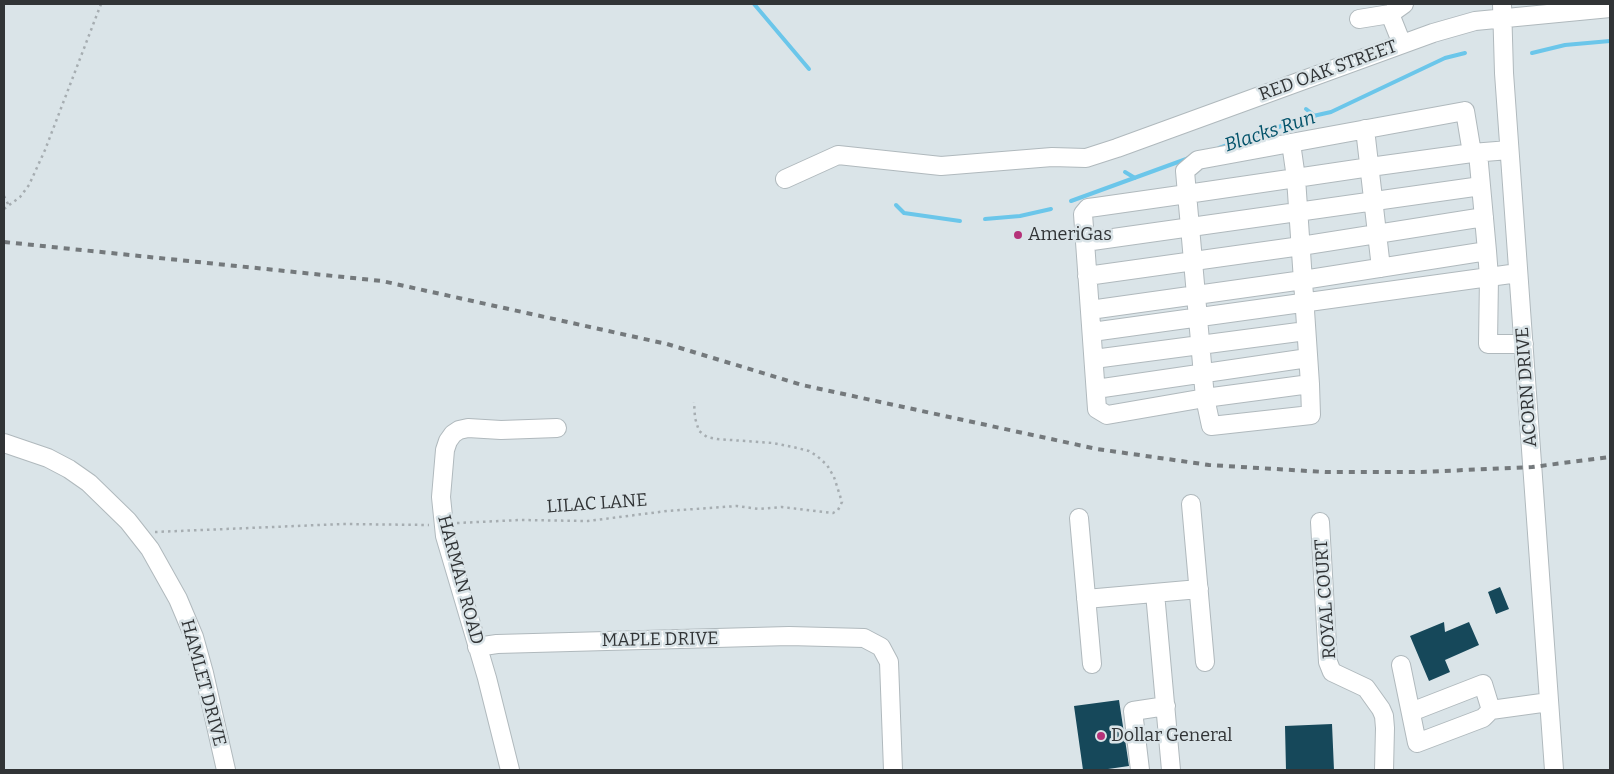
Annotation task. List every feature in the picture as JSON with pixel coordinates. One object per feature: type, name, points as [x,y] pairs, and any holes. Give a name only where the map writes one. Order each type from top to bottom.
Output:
[{"type":"street","name":"RED OAK STREET","points":[[785,179],[838,155],[941,166],[1052,157],[1086,158],[1402,44],[1502,11],[1610,8]]},
{"type":"street","points":[[1359,19],[1397,9],[1402,44]]},
{"type":"street","name":"ACORN DRIVE","points":[[1502,11],[1509,150],[1554,770]]},
{"type":"street","points":[[1290,143],[1296,178],[1312,415],[1211,426],[1205,398],[1187,194],[1186,171],[1198,160],[1365,129],[1465,111],[1481,186],[1489,277],[1488,344],[1524,344]]},
{"type":"street","points":[[1365,129],[1381,268]]},
{"type":"street","points":[[1310,384],[1205,398],[1107,415],[1097,409],[1083,214],[1088,208],[1370,167],[1509,150]]},
{"type":"street","points":[[1085,242],[1481,186]]},
{"type":"street","points":[[1088,276],[1193,262],[1484,217]]},
{"type":"street","points":[[1090,310],[1303,280],[1487,251]]},
{"type":"street","points":[[1092,332],[1518,273]]},
{"type":"street","points":[[1094,359],[1306,331]]},
{"type":"street","points":[[1096,389],[1308,358]]},
{"type":"street","name":"HARMAN ROAD","points":[[510,770],[487,678],[442,524],[441,497],[445,450],[448,440],[453,434],[468,428],[501,430],[557,428]]},
{"type":"street","name":"HAMLET DRIVE","points":[[4,443],[48,458],[69,469],[89,483],[116,507],[142,538],[178,599],[194,636],[226,770]]},
{"type":"street","points":[[1191,504],[1205,662]]},
{"type":"street","points":[[1079,518],[1092,664]]},
{"type":"street","name":"ROYAL COURT","points":[[1320,522],[1328,662],[1332,672],[1366,688],[1381,709],[1385,728],[1384,770]]},
{"type":"street","points":[[1086,599],[1199,589]]},
{"type":"street","points":[[1155,593],[1172,770]]},
{"type":"street","name":"MAPLE DRIVE","points":[[477,647],[497,644],[547,642],[789,636],[864,638],[874,642],[881,648],[889,662],[893,770]]},
{"type":"street","points":[[1402,665],[1417,743],[1483,718],[1491,710],[1549,702]]},
{"type":"street","points":[[1410,712],[1483,684],[1491,710]]},
{"type":"street","points":[[1140,770],[1133,710],[1166,706]]},
{"type":"path","points":[[4,209],[20,197],[29,185],[45,150],[101,4]]},
{"type":"path","points":[[4,196],[9,206]]},
{"type":"path","name":"LILAC LANE","points":[[142,538],[158,531],[343,524],[420,525],[486,520],[588,521],[667,511],[737,506],[759,509],[782,507],[833,513],[838,510],[842,502],[834,477],[818,456],[809,451],[786,445],[707,437],[699,431],[695,418],[694,402]]},
{"type":"building","points":[[1500,587],[1509,609],[1496,614],[1488,592]]},
{"type":"building","points":[[1444,622],[1445,632],[1469,622],[1479,645],[1445,660],[1450,672],[1429,681],[1410,636]]},
{"type":"building","name":"Dollar General","points":[[1119,700],[1129,766],[1101,770],[1083,770],[1074,706]]},
{"type":"building","name":"Dollar General","points":[[1332,724],[1334,770],[1286,770],[1285,726]]},
{"type":"waterway","name":"Blacks Run","points":[[754,4],[809,69]]},
{"type":"waterway","name":"Blacks Run","points":[[1532,53],[1565,45],[1610,41]]},
{"type":"waterway","name":"Blacks Run","points":[[1219,148],[1304,118],[1331,112],[1445,58],[1465,53]]},
{"type":"waterway","name":"Blacks Run","points":[[1306,109],[1315,116]]},
{"type":"waterway","name":"Blacks Run","points":[[1071,201],[1189,158]]},
{"type":"waterway","points":[[1125,172],[1135,178]]},
{"type":"waterway","name":"Blacks Run","points":[[896,205],[904,213],[960,221]]},
{"type":"waterway","name":"Blacks Run","points":[[985,219],[1020,216],[1051,209]]},
{"type":"railway","points":[[4,242],[382,281],[667,344],[802,385],[1097,449],[1209,465],[1325,472],[1421,472],[1532,467],[1610,457]]},
{"type":"place","name":"AmeriGas","points":[[1018,235]]},
{"type":"place","name":"Dollar General","points":[[1101,736]]}]
